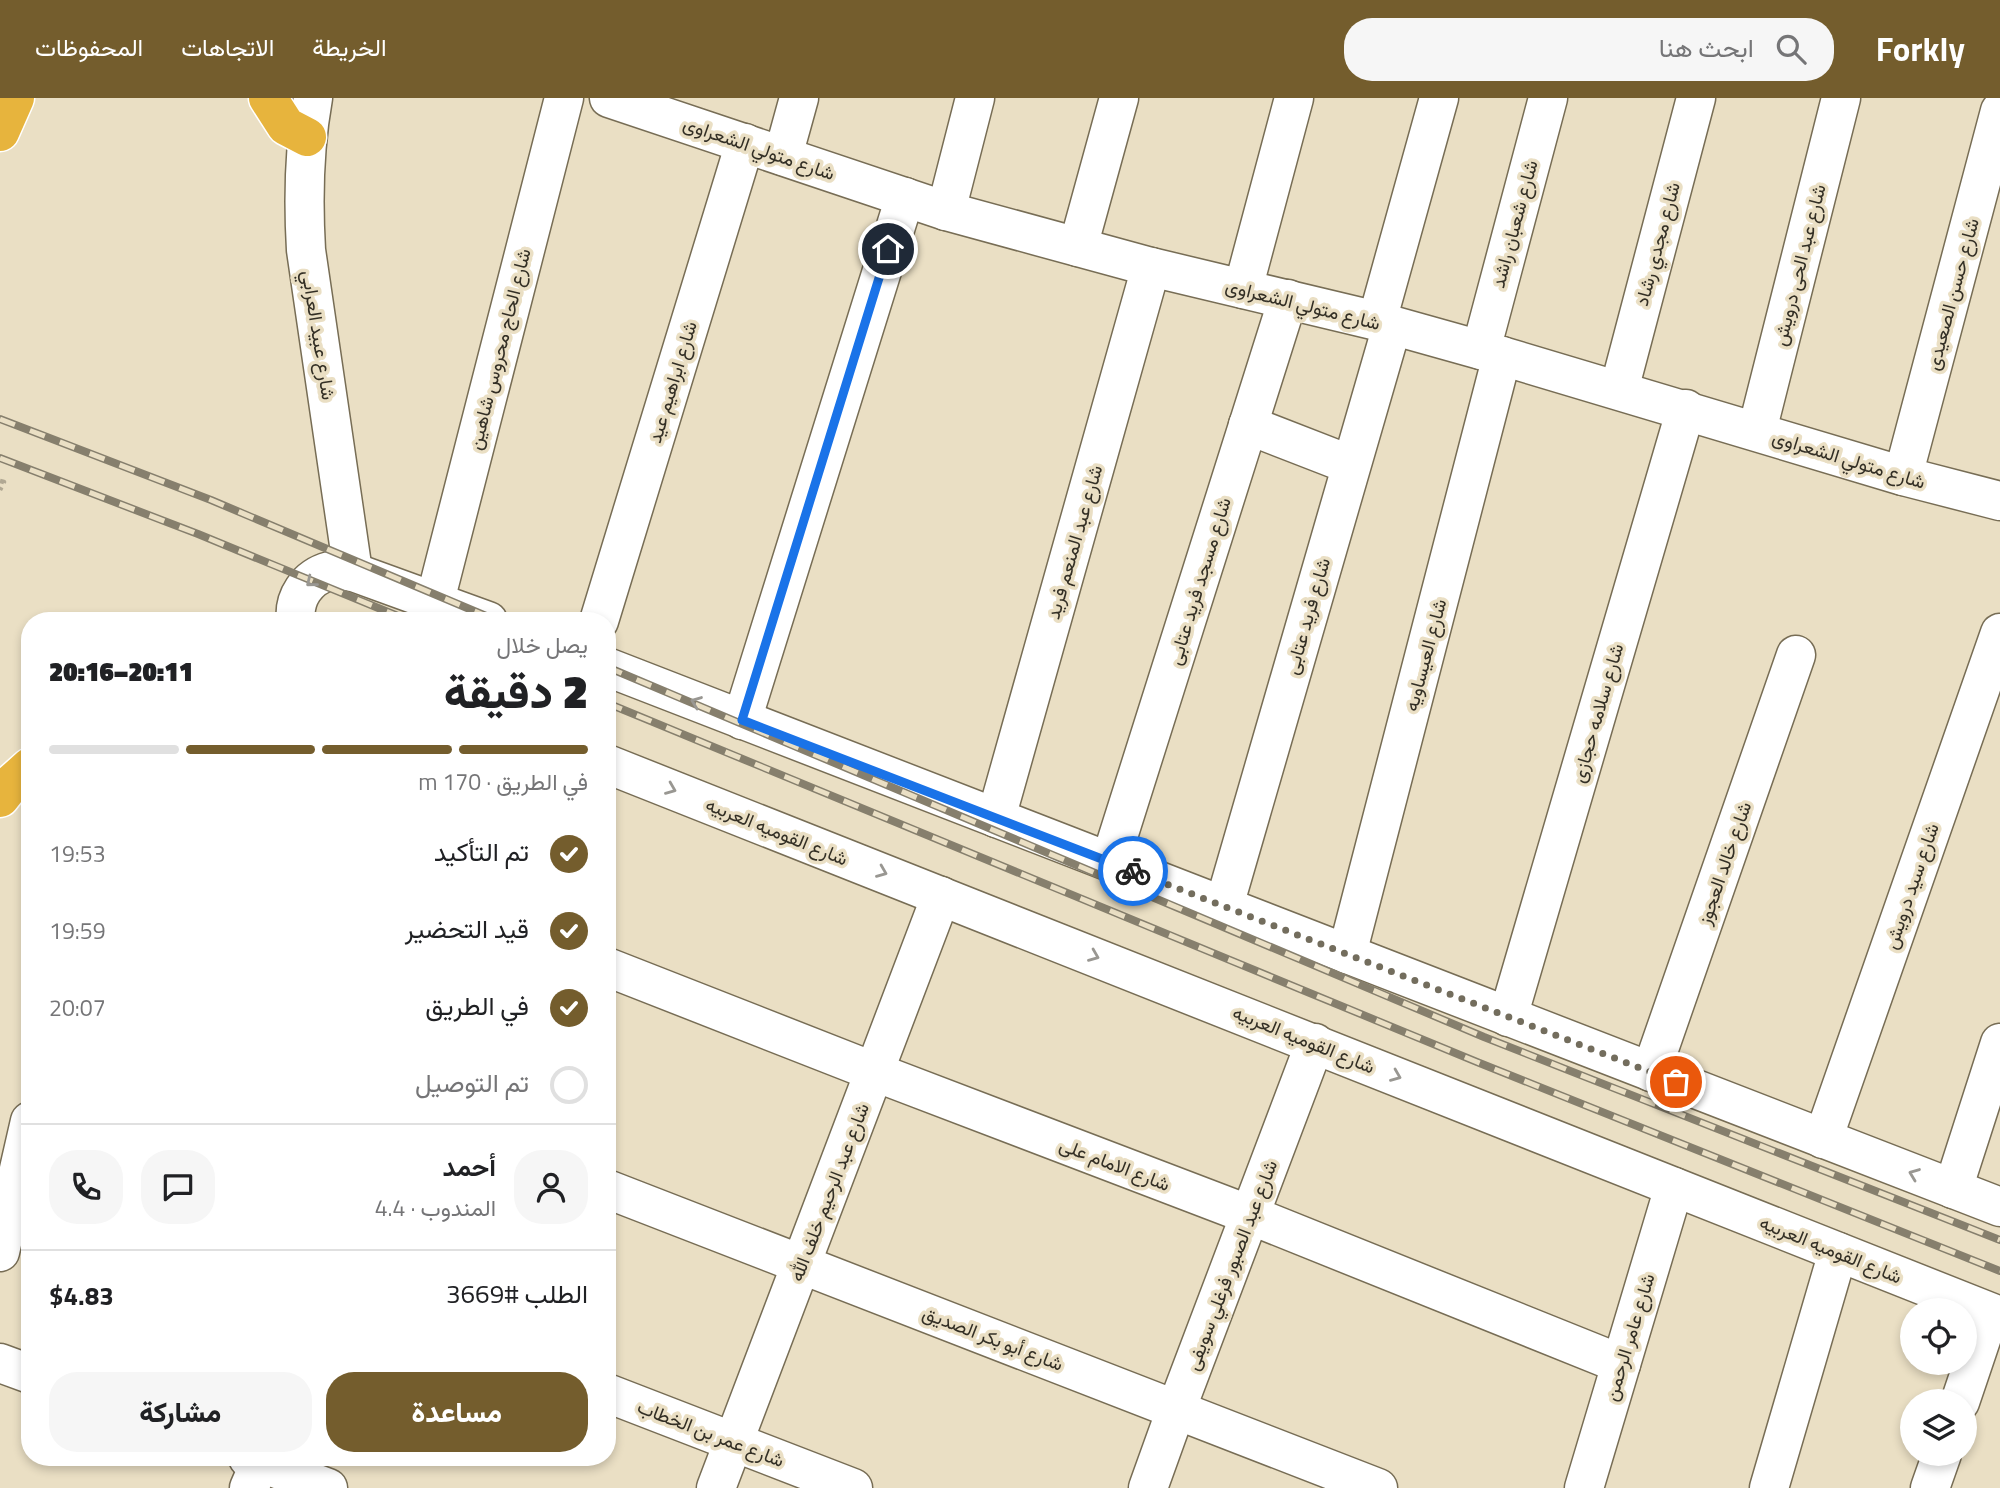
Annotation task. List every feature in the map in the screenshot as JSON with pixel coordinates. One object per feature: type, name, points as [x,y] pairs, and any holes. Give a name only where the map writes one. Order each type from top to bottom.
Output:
[{"type":"highway","points":[[0,132],[15,98]]},
{"type":"highway","points":[[268,98],[286,126],[307,136]]},
{"type":"highway","points":[[0,798],[21,775]]},
{"type":"street","name":"شارع عبيد العرابي","points":[[313,98],[307,136],[303,205],[306,250],[353,572]]},
{"type":"street","name":"شارع الحاج محروس شاهين","points":[[435,601],[564,98]]},
{"type":"street","name":"شارع متولي الشعراوى","points":[[610,98],[946,211],[1151,267],[1288,299],[1492,353],[1903,476],[2000,501]]},
{"type":"street","points":[[783,156],[799,98]]},
{"type":"street","points":[[946,211],[975,98]]},
{"type":"street","points":[[1078,247],[1119,98]]},
{"type":"street","points":[[1243,289],[1294,98]]},
{"type":"street","name":"شارع فريد عتابى","points":[[1224,906],[1351,465],[1439,98]]},
{"type":"street","name":"شارع شعبان راشد","points":[[1492,353],[1548,98]]},
{"type":"street","name":"شارع مجدي رشاد","points":[[1619,390],[1696,98]]},
{"type":"street","name":"شارع عبد الحى درويش","points":[[1757,432],[1841,98]]},
{"type":"street","name":"شارع حسن الصعيدى","points":[[1903,476],[2000,111]]},
{"type":"street","name":"شارع ابراهيم عيد","points":[[602,612],[745,143]]},
{"type":"street","points":[[742,720],[905,197]]},
{"type":"street","name":"شارع عبد المنعم فريد","points":[[996,818],[1151,267]]},
{"type":"street","name":"شارع مسجد فريد عتابى","points":[[1110,862],[1288,299]]},
{"type":"street","name":"شارع العيساويه","points":[[1348,954],[1492,353]]},
{"type":"street","name":"شارع سلامه حجازى","points":[[1508,1017],[1686,409]]},
{"type":"street","points":[[1248,425],[1351,465]]},
{"type":"street","points":[[295,612],[301,591],[315,577],[333,570],[353,572],[464,612]]},
{"type":"street","name":"شارع سيد درويش","points":[[1823,1139],[2000,633]]},
{"type":"street","name":"شارع خالد العجوز","points":[[1651,1072],[1796,655]]},
{"type":"street","points":[[616,671],[2000,1207]]},
{"type":"street","name":"شارع القوميه العربيه","points":[[616,768],[1995,1315]]},
{"type":"street","name":"شارع عبد الرحيم خلف الله","points":[[716,1488],[941,896]]},
{"type":"street","name":"شارع الامام على","points":[[616,971],[1250,1215],[1620,1364]]},
{"type":"street","name":"شارع عبد الصبور فرغلي سويفى","points":[[1148,1488],[1315,1044]]},
{"type":"street","points":[[1953,1189],[2000,1044]]},
{"type":"street","points":[[0,1252],[21,1182]]},
{"type":"street","name":"شارع عامر الرحمن","points":[[1584,1488],[1674,1187]]},
{"type":"street","name":"شارع أبو بكر الصديق","points":[[616,1192],[1378,1488]]},
{"type":"street","points":[[1769,1488],[1838,1252]]},
{"type":"street","points":[[1965,1389],[1995,1315]]},
{"type":"street","points":[[0,1363],[21,1371]]},
{"type":"street","name":"شارع عمر بن الخطاب","points":[[616,1396],[853,1488]]},
{"type":"street","points":[[255,1466],[328,1488]]},
{"type":"street","points":[[1930,1488],[1938,1466]]},
{"type":"path","points":[[0,481],[4,482],[0,491]]},
{"type":"railway","points":[[0,419],[211,500],[477,612]]},
{"type":"railway","points":[[0,458],[198,534],[388,612]]},
{"type":"railway","points":[[616,671],[1484,1037],[2000,1240]]},
{"type":"railway","points":[[616,707],[1477,1062],[2000,1271]]},
{"type":"way so far","points":[[1133,871],[1676,1082]]},
{"type":"route","points":[[888,249],[742,720],[1133,871]]}]
